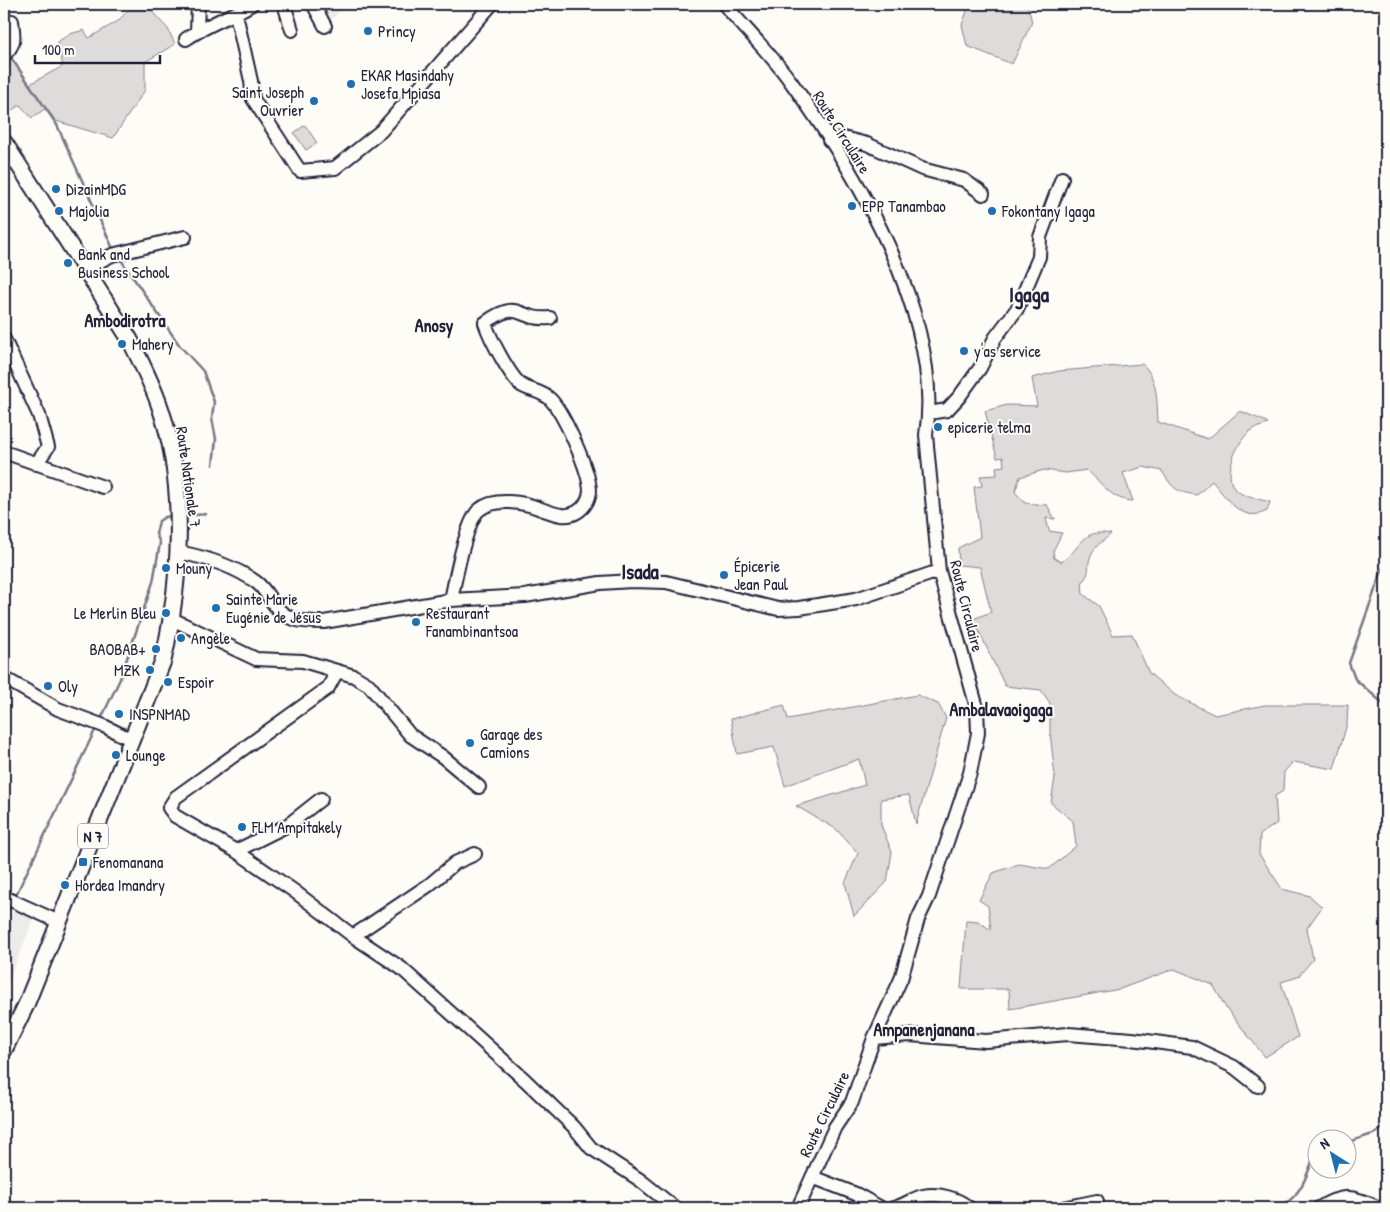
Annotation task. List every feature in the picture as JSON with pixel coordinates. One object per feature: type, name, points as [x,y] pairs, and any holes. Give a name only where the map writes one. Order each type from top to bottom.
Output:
[{"type":"main road","name":"Route Nationale 7","points":[[4,142],[129,338],[146,371],[160,408],[174,472],[180,536],[172,619]]},
{"type":"main road","name":"N 7","points":[[4,1050],[26,1005],[163,661],[172,619]]},
{"type":"street","points":[[198,4],[191,35],[236,14],[250,4]]},
{"type":"street","points":[[284,4],[292,30]]},
{"type":"street","points":[[313,4],[325,26]]},
{"type":"street","points":[[236,14],[251,81],[253,99],[300,171],[335,168],[381,131],[492,4]]},
{"type":"street","name":"Route Circulaire","points":[[724,4],[790,82],[844,162],[881,232],[898,270],[922,337],[929,413],[926,435],[939,571],[977,708],[978,733],[970,773],[929,896],[918,919],[901,979],[874,1038],[852,1102],[835,1128],[798,1208]]},
{"type":"street","points":[[8,51],[15,40],[12,21]]},
{"type":"street","points":[[829,140],[843,138],[867,144],[922,168],[964,180],[983,194]]},
{"type":"street","points":[[929,413],[947,410],[959,397],[1017,309],[1039,257],[1040,237],[1062,178]]},
{"type":"street","points":[[85,269],[115,254],[185,237]]},
{"type":"street","points":[[451,600],[468,531],[478,511],[489,504],[504,502],[536,507],[560,516],[574,514],[584,508],[590,492],[578,448],[551,400],[541,392],[521,384],[492,344],[486,323],[500,312],[509,309],[540,319],[550,318]]},
{"type":"street","points":[[4,339],[39,415],[48,447],[36,464]]},
{"type":"street","points":[[4,452],[103,487]]},
{"type":"street","points":[[178,552],[203,557],[250,578],[259,584],[275,606],[288,618],[303,622],[324,622],[451,600],[525,596],[600,583],[632,581],[666,582],[778,609],[800,608],[856,599],[939,571]]},
{"type":"street","points":[[172,619],[256,659],[303,661],[354,676],[369,685],[410,735],[480,787]]},
{"type":"street","points":[[330,669],[334,677],[328,688],[176,797],[169,808],[175,816],[236,851],[353,936],[401,968],[448,1009],[574,1127],[591,1148],[640,1180],[675,1208]]},
{"type":"street","points":[[4,678],[58,709],[132,740]]},
{"type":"street","points":[[236,851],[288,825],[321,799]]},
{"type":"street","points":[[353,936],[429,885],[455,863],[475,854]]},
{"type":"street","points":[[9,899],[59,922]]},
{"type":"street","points":[[874,1038],[910,1035],[986,1041],[1068,1034],[1139,1040],[1192,1047],[1234,1067],[1258,1086]]},
{"type":"street","points":[[812,1177],[856,1194],[881,1208]]},
{"type":"street","points":[[893,1208],[903,1206],[923,1196],[957,1199],[969,1208]]},
{"type":"street","points":[[1319,1208],[1337,1199],[1350,1196],[1379,1208]]},
{"type":"street","points":[[1063,1208],[1097,1201]]},
{"type":"shaded area","points":[[134,4],[145,4],[168,29],[175,44],[145,62],[145,90],[113,138],[56,121],[46,108],[32,118],[20,105],[4,116],[4,49],[30,84],[63,66],[57,42],[70,34],[84,30],[89,38],[118,21]]},
{"type":"shaded area","points":[[313,4],[347,4],[325,26]]},
{"type":"shaded area","points":[[966,4],[1029,4],[1032,22],[1012,64],[967,46],[962,25],[967,11]]},
{"type":"shaded area","points":[[305,125],[317,143],[306,150],[294,133]]},
{"type":"shaded area","points":[[1142,364],[1147,369],[1154,383],[1158,422],[1208,439],[1240,411],[1267,422],[1268,424],[1253,429],[1242,441],[1233,458],[1230,477],[1232,485],[1237,491],[1249,497],[1270,502],[1267,511],[1258,514],[1242,512],[1229,501],[1212,481],[1197,495],[1184,493],[1172,486],[1162,471],[1143,467],[1123,473],[1133,501],[1113,495],[1087,470],[1066,473],[1044,470],[1020,477],[1015,492],[1025,503],[1047,505],[1055,519],[1046,518],[1049,531],[1062,533],[1053,551],[1054,558],[1061,562],[1087,537],[1101,533],[1111,534],[1091,554],[1088,573],[1082,583],[1083,594],[1099,606],[1113,635],[1132,634],[1149,673],[1175,695],[1215,715],[1265,705],[1348,705],[1347,724],[1334,769],[1293,762],[1284,772],[1283,791],[1275,796],[1277,823],[1260,835],[1259,854],[1282,889],[1310,896],[1322,907],[1307,928],[1313,959],[1298,977],[1281,982],[1298,1037],[1265,1057],[1226,1008],[1213,985],[1174,969],[1120,989],[1010,1009],[1009,989],[961,989],[966,920],[978,921],[991,930],[988,906],[979,900],[993,873],[1019,864],[1049,869],[1076,846],[1073,821],[1051,803],[1055,777],[1050,732],[1050,703],[1041,690],[1005,686],[973,619],[991,612],[980,567],[959,565],[958,548],[980,537],[974,487],[982,486],[980,476],[997,475],[996,467],[1004,466],[1003,457],[997,458],[985,411],[1007,405],[1037,406],[1032,378],[1059,371]]},
{"type":"shaded area","points":[[917,695],[938,704],[946,718],[916,824],[909,795],[881,799],[881,825],[892,852],[887,882],[854,916],[845,883],[858,853],[836,829],[796,806],[865,785],[859,759],[785,786],[774,747],[737,754],[731,719],[784,705],[788,719]]},
{"type":"shaded area","points":[[16,906],[35,916],[4,992],[4,933]]},
{"type":"waterway","points":[[10,56],[57,125],[114,251]]},
{"type":"waterway","points":[[119,257],[180,346],[203,371],[214,402],[212,418],[216,439],[213,465]]},
{"type":"waterway","points":[[184,516],[206,514]]},
{"type":"waterway","points":[[100,721],[120,679],[153,582],[160,543],[156,534],[159,521],[171,516]]},
{"type":"waterway","points":[[1386,559],[1349,663],[1355,679],[1386,706]]},
{"type":"waterway","points":[[15,897],[96,728]]},
{"type":"waterway","points":[[4,921],[11,904]]},
{"type":"waterway","points":[[1386,1065],[1386,1083]]},
{"type":"waterway","points":[[1358,1139],[1376,1133],[1386,1125]]},
{"type":"waterway","points":[[1286,1203],[1302,1185],[1308,1171]]},
{"type":"place","name":"Princy","points":[[368,31]]},
{"type":"place","name":"EKAR Masindahy Josefa Mpiasa","points":[[351,84]]},
{"type":"place","name":"Saint Joseph Ouvrier","points":[[314,101]]},
{"type":"place","name":"DizainMDG","points":[[56,189]]},
{"type":"place","name":"EPP Tanambao","points":[[852,206]]},
{"type":"place","name":"Majolia","points":[[59,211]]},
{"type":"place","name":"Fokontany Igaga","points":[[992,211]]},
{"type":"place","name":"Bank and Business School","points":[[68,263]]},
{"type":"place","name":"Mahery","points":[[122,344]]},
{"type":"place","name":"y'as service","points":[[964,351]]},
{"type":"place","name":"epicerie telma","points":[[938,427]]},
{"type":"place","name":"Mouny","points":[[166,568]]},
{"type":"place","name":"Épicerie Jean Paul","points":[[724,575]]},
{"type":"place","name":"Sainte Marie Eugénie de Jésus","points":[[216,608]]},
{"type":"place","name":"Le Merlin Bleu","points":[[166,613]]},
{"type":"place","name":"Restaurant Fanambinantsoa","points":[[416,622]]},
{"type":"place","name":"Angèle","points":[[181,638]]},
{"type":"place","name":"BAOBAB+","points":[[156,649]]},
{"type":"place","name":"MZK","points":[[150,670]]},
{"type":"place","name":"Espoir","points":[[168,682]]},
{"type":"place","name":"Oly","points":[[48,686]]},
{"type":"place","name":"INSPNMAD","points":[[119,714]]},
{"type":"place","name":"Garage des Camions","points":[[470,743]]},
{"type":"place","name":"Lounge","points":[[116,755]]},
{"type":"place","name":"FLM Ampitakely","points":[[242,827]]},
{"type":"place","name":"Fenomanana","points":[[83,862]]},
{"type":"place","name":"Hordea Imandry","points":[[65,885]]},
{"type":"district","name":"Igaga","points":[[1029,294]]},
{"type":"district","name":"Ambodirotra","points":[[125,320]]},
{"type":"district","name":"Anosy","points":[[434,325]]},
{"type":"district","name":"Isada","points":[[640,571]]},
{"type":"district","name":"Ambalavaoigaga","points":[[1001,709]]},
{"type":"district","name":"Ampanenjanana","points":[[924,1029]]}]
